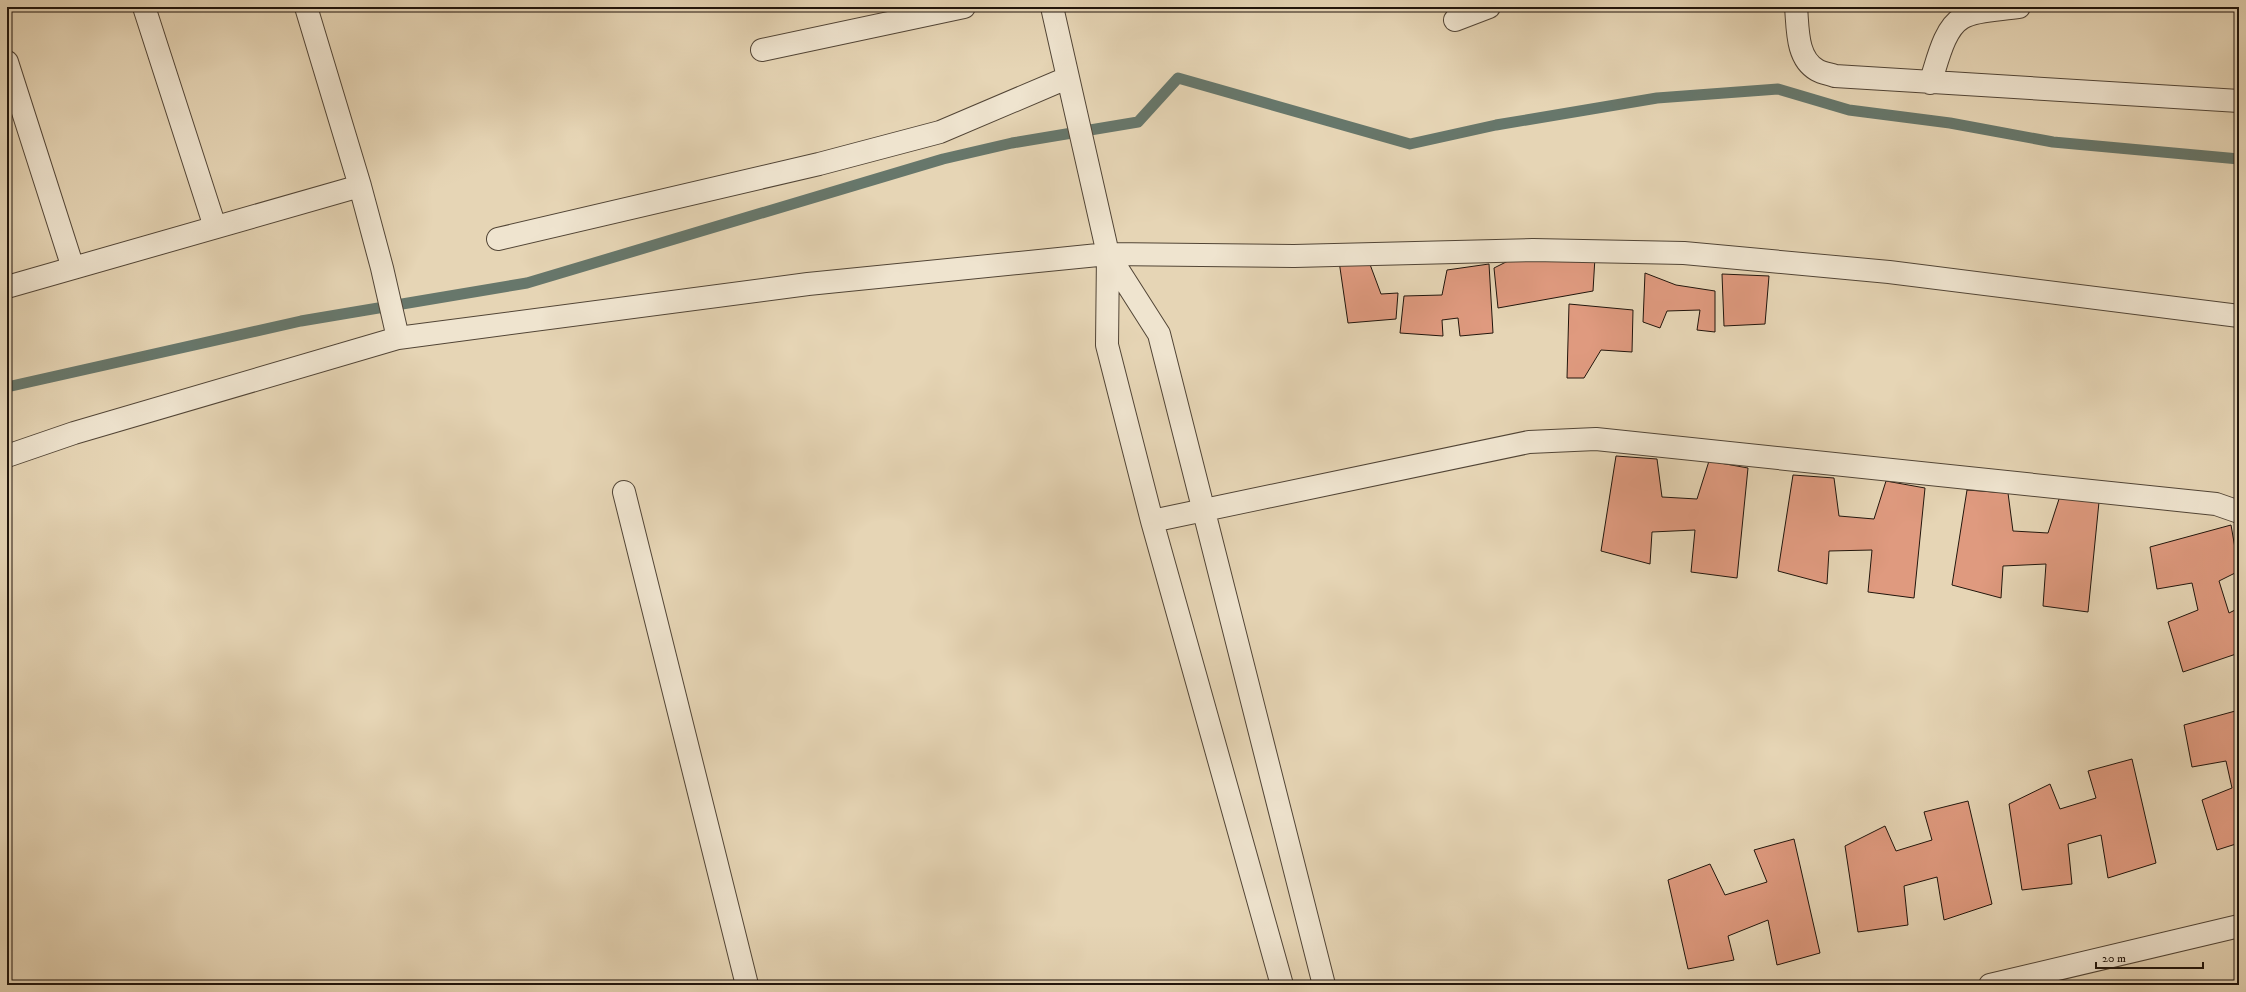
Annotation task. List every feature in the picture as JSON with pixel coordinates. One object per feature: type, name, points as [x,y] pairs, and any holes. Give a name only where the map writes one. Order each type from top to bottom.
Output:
[{"type":"street","points":[[144,7],[215,227]]},
{"type":"street","points":[[306,7],[360,186],[382,268],[398,338]]},
{"type":"street","points":[[762,50],[964,7]]},
{"type":"street","points":[[1052,7],[1108,254],[1107,345],[1152,521],[1282,985]]},
{"type":"street","points":[[1455,20],[1489,7]]},
{"type":"street","points":[[1796,7],[1800,44],[1805,60],[1817,71],[1835,76],[2239,101]]},
{"type":"street","points":[[1930,83],[1947,35],[1955,24],[1962,18],[1977,13],[2019,7]]},
{"type":"street","points":[[7,62],[72,268]]},
{"type":"street","points":[[498,239],[820,164],[940,132],[1069,86]]},
{"type":"street","points":[[7,287],[360,186]]},
{"type":"street","points":[[7,456],[74,433],[398,338],[808,284],[1108,254],[1294,256],[1533,250],[1684,253],[1889,272],[2239,316]]},
{"type":"street","points":[[1108,254],[1159,334],[1324,985]]},
{"type":"street","points":[[1152,521],[1529,442],[1596,439],[2216,504],[2239,512]]},
{"type":"street","points":[[624,492],[747,985]]},
{"type":"street","points":[[1990,985],[2239,926]]},
{"type":"building","points":[[1595,257],[1593,291],[1498,308],[1494,268],[1514,258]]},
{"type":"building","points":[[1368,259],[1381,294],[1398,293],[1396,319],[1348,323],[1339,261]]},
{"type":"building","points":[[1489,264],[1493,333],[1460,336],[1458,318],[1442,320],[1443,336],[1400,333],[1404,296],[1442,295],[1447,270]]},
{"type":"building","points":[[1645,273],[1676,285],[1715,291],[1715,332],[1697,330],[1700,310],[1667,311],[1660,328],[1643,322]]},
{"type":"building","points":[[1722,274],[1769,276],[1765,324],[1724,326]]},
{"type":"building","points":[[1569,304],[1633,310],[1632,352],[1601,350],[1584,378],[1567,378]]},
{"type":"building","points":[[1616,456],[1657,459],[1662,497],[1697,499],[1709,461],[1748,468],[1737,578],[1691,572],[1695,530],[1652,532],[1650,564],[1601,551]]},
{"type":"building","points":[[1793,475],[1834,478],[1839,516],[1874,519],[1886,481],[1925,488],[1914,598],[1868,592],[1872,550],[1829,551],[1827,584],[1778,571]]},
{"type":"building","points":[[1967,490],[2008,493],[2013,531],[2048,533],[2060,496],[2099,502],[2088,612],[2043,606],[2046,564],[2003,566],[2001,598],[1952,585]]},
{"type":"building","points":[[2231,525],[2239,571],[2219,581],[2229,613],[2239,608],[2239,653],[2183,672],[2168,622],[2198,610],[2192,583],[2157,589],[2150,547]]},
{"type":"building","points":[[2239,710],[2239,843],[2217,850],[2202,800],[2232,788],[2226,761],[2192,767],[2184,725]]},
{"type":"building","points":[[2132,759],[2156,863],[2108,878],[2101,835],[2068,844],[2072,884],[2022,890],[2009,804],[2050,784],[2060,809],[2096,798],[2088,771]]},
{"type":"building","points":[[1968,801],[1992,904],[1944,920],[1937,877],[1904,886],[1908,925],[1858,932],[1845,846],[1885,826],[1896,851],[1932,840],[1924,812]]},
{"type":"building","points":[[1794,839],[1820,953],[1777,965],[1768,920],[1728,936],[1734,960],[1688,969],[1668,880],[1710,864],[1725,895],[1767,882],[1754,850]]},
{"type":"waterway","points":[[7,387],[301,321],[527,283],[943,159],[1012,143],[1138,122],[1178,78],[1410,144],[1496,125],[1657,98],[1778,89],[1849,110],[1950,123],[2053,142],[2239,159]]}]
